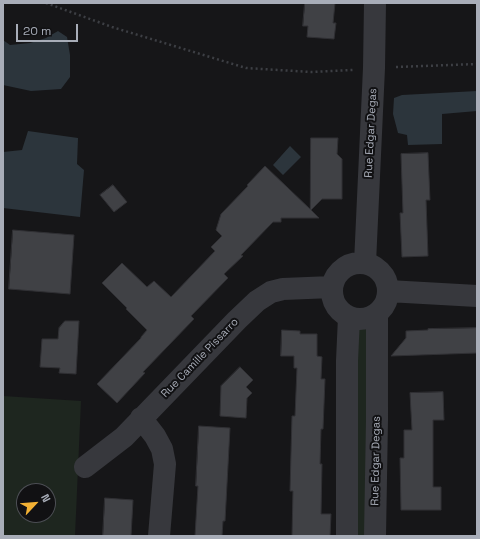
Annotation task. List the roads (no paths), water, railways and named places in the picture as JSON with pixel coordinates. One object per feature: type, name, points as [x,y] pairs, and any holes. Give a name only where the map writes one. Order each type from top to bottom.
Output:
[{"type":"street","name":"Rue Edgar Degas","points":[[365,263],[374,68],[375,3]]},
{"type":"street","points":[[356,263],[365,263],[373,266],[380,272],[385,279],[388,290],[384,307],[377,314],[359,320],[349,318],[341,312],[335,304],[332,296],[332,287],[335,278],[340,271],[347,266],[356,263]]},
{"type":"street","name":"Rue Camille Pissarro","points":[[85,467],[124,437],[257,301],[270,292],[283,289],[332,287]]},
{"type":"street","points":[[388,290],[477,296]]},
{"type":"street","name":"Rue Edgar Degas","points":[[375,536],[377,314]]},
{"type":"street","points":[[347,536],[347,361],[349,318]]},
{"type":"street","points":[[141,418],[156,436],[162,449],[165,464],[159,536]]}]
